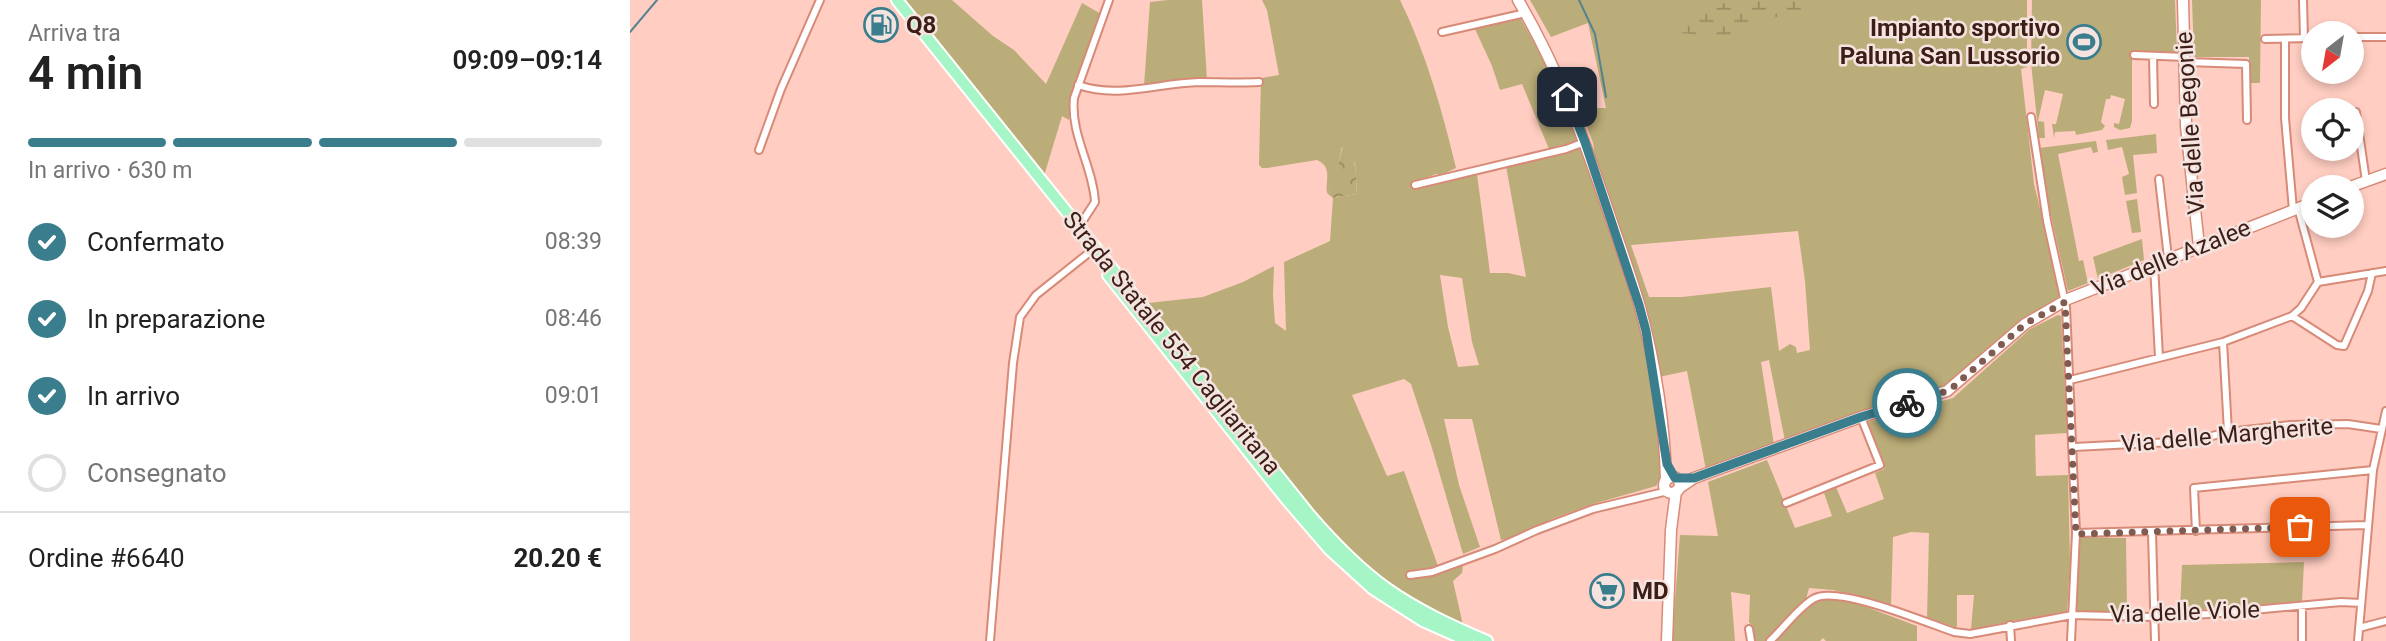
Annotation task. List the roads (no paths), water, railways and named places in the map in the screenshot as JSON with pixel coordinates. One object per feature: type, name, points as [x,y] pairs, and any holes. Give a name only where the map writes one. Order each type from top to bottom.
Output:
[{"type":"main road","name":"Strada Statale 554 Cagliaritana","points":[[887,0],[1286,499],[1329,549],[1373,589],[1423,621],[1468,641]]},
{"type":"main road","name":"Strada Statale 554 Cagliaritana","points":[[897,0],[1333,541],[1355,563],[1395,594],[1429,614],[1487,641]]},
{"type":"street","points":[[759,150],[820,0]]},
{"type":"street","points":[[1077,225],[1095,202],[1072,112],[1109,0]]},
{"type":"street","points":[[1518,0],[1559,75],[1585,142],[1646,331],[1675,509],[1671,530],[1667,641]]},
{"type":"street","name":"Via delle Begonie","points":[[2183,0],[2186,126],[2199,246]]},
{"type":"street","points":[[2303,0],[2304,21]]},
{"type":"street","points":[[1442,32],[1526,13]]},
{"type":"street","points":[[2364,37],[2386,37]]},
{"type":"street","points":[[2264,39],[2301,38]]},
{"type":"street","points":[[2285,40],[2285,118],[2295,209],[2318,282]]},
{"type":"street","points":[[2134,55],[2246,64],[2247,120]]},
{"type":"street","points":[[2153,57],[2154,104]]},
{"type":"street","points":[[1079,85],[1116,92],[1199,82],[1259,82]]},
{"type":"street","points":[[2031,117],[2047,221],[2065,302],[2074,447],[2076,534],[2071,641]]},
{"type":"street","points":[[1415,185],[1585,142]]},
{"type":"street","points":[[2363,161],[2366,181],[2386,174]]},
{"type":"street","points":[[2159,179],[2168,258]]},
{"type":"street","name":"Via delle Azalee","points":[[1672,485],[1861,417],[1937,395],[1952,388],[2025,324],[2065,302],[2168,258],[2301,207]]},
{"type":"street","points":[[990,641],[1013,363],[1020,317],[1036,295],[1090,252]]},
{"type":"street","points":[[2154,265],[2160,357]]},
{"type":"street","points":[[2070,380],[2223,342],[2292,316],[2301,308],[2318,282],[2386,271]]},
{"type":"street","points":[[2292,316],[2337,345],[2344,346],[2368,291],[2372,273]]},
{"type":"street","points":[[2223,342],[2228,432]]},
{"type":"street","points":[[2358,641],[2373,470],[2386,411]]},
{"type":"street","points":[[1786,503],[1880,465],[1861,417]]},
{"type":"street","name":"Via delle Margherite","points":[[2074,447],[2192,441],[2228,432],[2290,425],[2383,426]]},
{"type":"street","points":[[2196,531],[2194,488],[2373,470]]},
{"type":"street","points":[[1410,575],[1432,572],[1495,550],[1592,509],[1646,495],[1672,485]]},
{"type":"street","points":[[2076,534],[2367,525]]},
{"type":"street","points":[[2152,532],[2155,641]]},
{"type":"street","name":"Via delle Viole","points":[[1770,641],[1813,599],[1827,594],[1849,597],[1954,632],[1970,634],[2072,615],[2154,617],[2341,602],[2361,603]]},
{"type":"street","points":[[2302,607],[2302,641]]},
{"type":"street","points":[[2359,628],[2386,621]]},
{"type":"street","points":[[2010,625],[2011,641]]},
{"type":"street","points":[[1749,629],[1751,641]]},
{"type":"street","points":[[1954,632],[1954,641]]},
{"type":"waterway","points":[[630,32],[657,0]]},
{"type":"waterway","points":[[1579,0],[1595,34],[1606,97]]},
{"type":"place","name":"Q8","points":[[881,25]]},
{"type":"place","name":"Impianto sportivo Paluna San Lussorio","points":[[2084,42]]},
{"type":"place","name":"MD","points":[[1607,591]]}]
